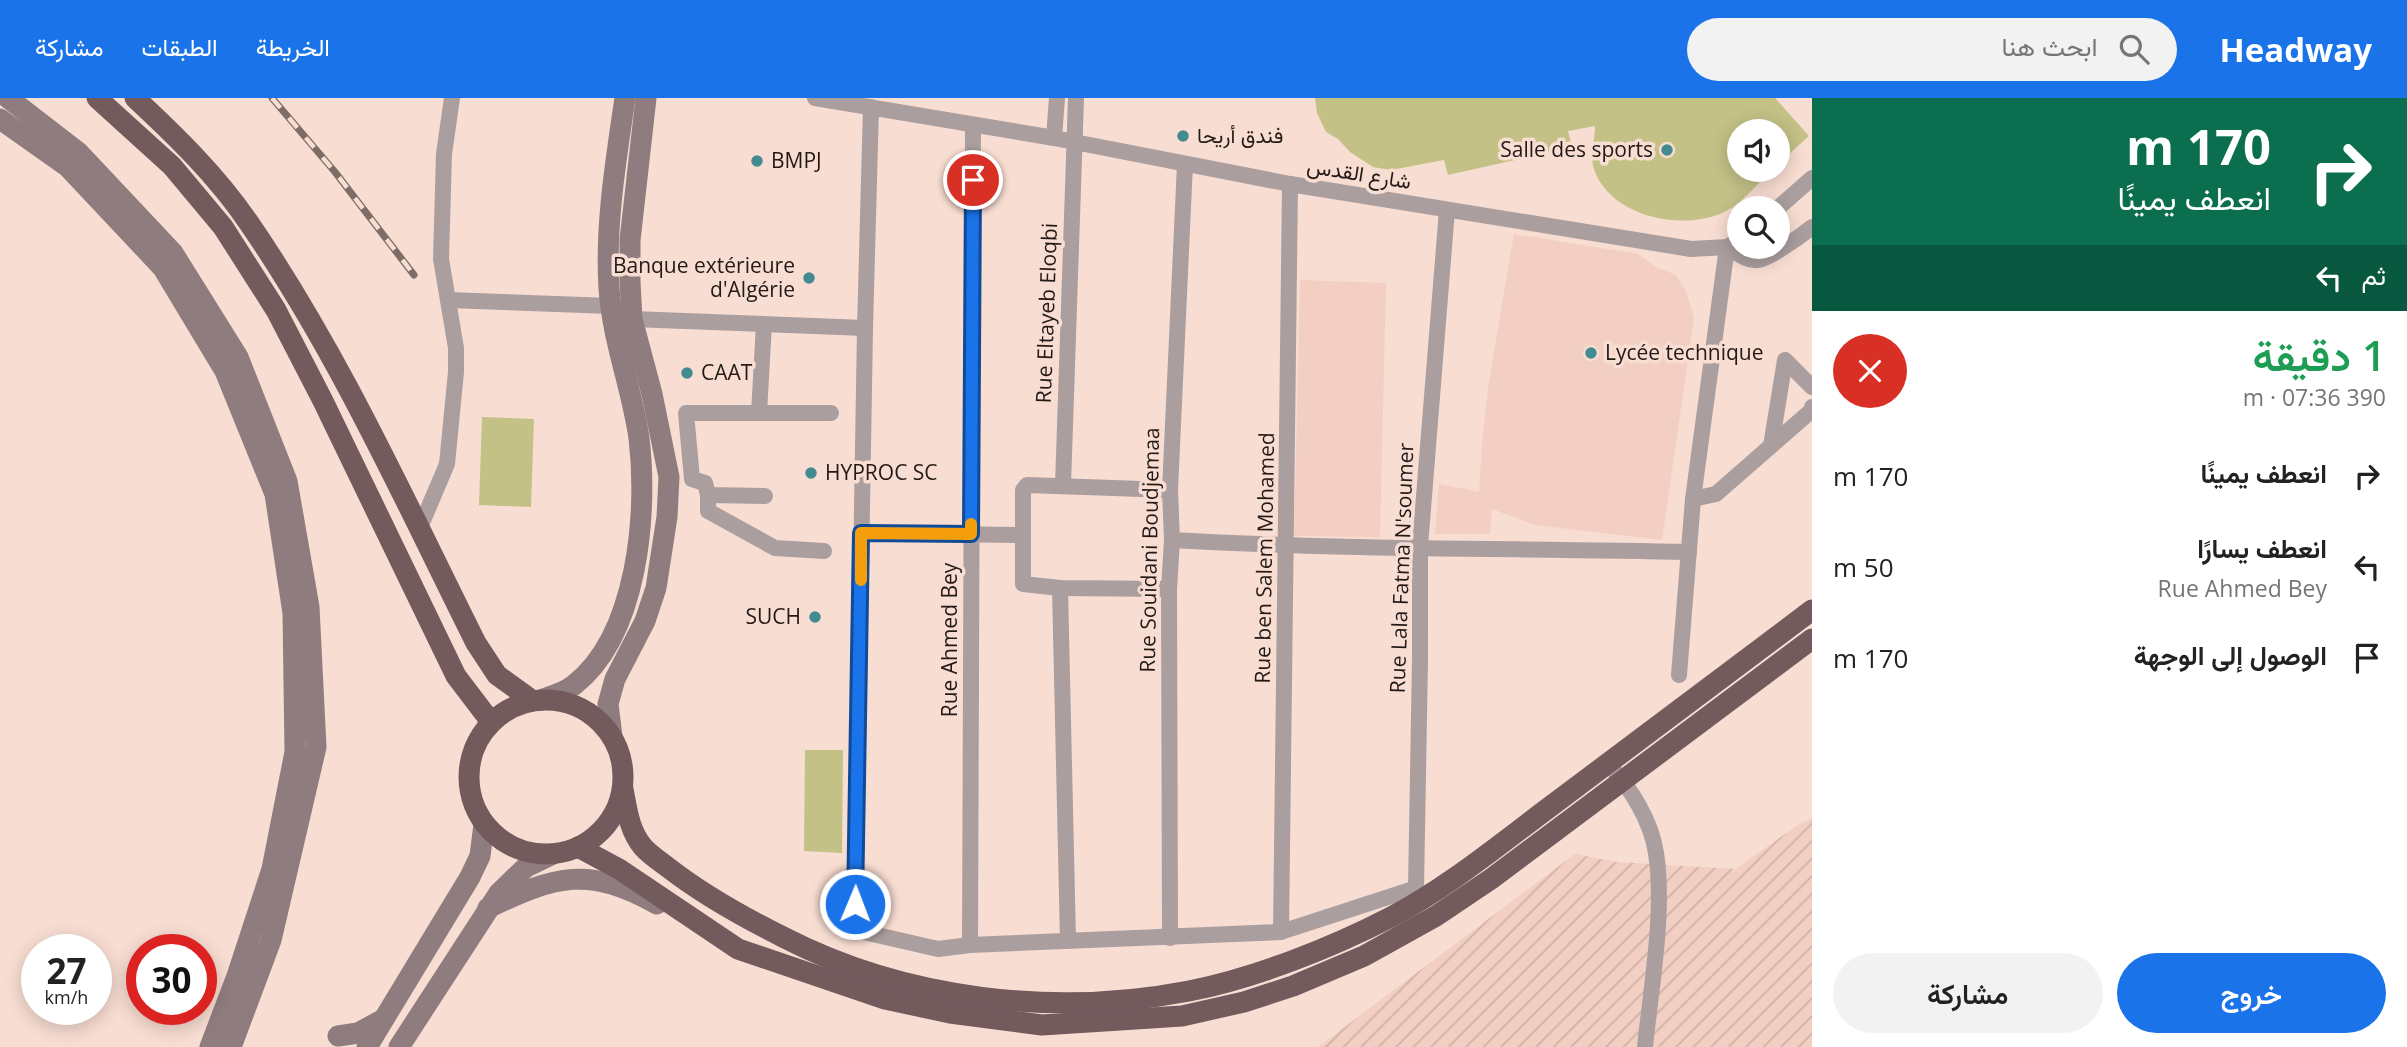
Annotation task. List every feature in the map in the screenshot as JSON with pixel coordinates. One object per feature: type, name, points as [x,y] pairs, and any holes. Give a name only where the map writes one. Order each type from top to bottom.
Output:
[{"type":"highway","points":[[96,98],[172,166],[223,227],[276,310],[456,676],[491,722]]},
{"type":"highway","points":[[135,98],[187,147],[248,221],[327,347],[476,643],[497,675],[536,700]]},
{"type":"highway","points":[[623,789],[615,813],[599,833],[578,847],[553,854],[527,852],[503,841],[484,824],[468,783],[470,761],[477,740],[503,712],[536,700],[561,701],[581,708],[598,720],[611,736],[621,762],[629,824],[644,849],[683,879],[735,912],[792,942],[852,966],[905,982],[956,993],[1021,1002],[1075,1003],[1190,990],[1296,959],[1394,916],[1608,764],[1812,610]]},
{"type":"highway","points":[[578,847],[619,869],[738,949],[886,999],[950,1013],[1042,1025],[1182,1016],[1244,1002],[1293,986],[1364,956],[1436,916],[1491,879],[1812,639]]},
{"type":"main road","points":[[8,98],[78,152],[173,253],[238,357],[287,481],[309,607],[316,747],[271,940],[231,1047]]},
{"type":"main road","points":[[536,700],[561,693],[584,675],[604,649],[618,622],[637,561],[643,488],[639,436],[609,289],[608,246],[625,98]]},
{"type":"main road","points":[[611,736],[608,704],[615,679],[645,621],[656,588],[663,556],[669,477],[652,394],[632,319],[630,240],[646,98]]},
{"type":"main road","points":[[0,119],[68,167],[163,268],[225,371],[275,494],[293,613],[296,751],[272,869],[237,976],[210,1047]]},
{"type":"main road","points":[[631,402],[652,394]]},
{"type":"main road","points":[[367,1047],[470,877],[480,856],[484,824]]},
{"type":"main road","points":[[404,1043],[428,999],[499,893],[526,867],[553,854]]},
{"type":"main road","points":[[488,908],[537,886],[571,879],[597,879],[623,886],[738,949]]},
{"type":"main road","points":[[237,976],[248,1001]]},
{"type":"main road","points":[[404,984],[428,999]]},
{"type":"main road","points":[[338,1036],[358,1033],[384,1019]]},
{"type":"street","points":[[419,530],[447,464],[456,372],[456,348],[441,259],[444,154],[452,98]]},
{"type":"street","name":"شارع القدس","points":[[815,98],[1054,138],[1290,184],[1690,250],[1727,244]]},
{"type":"street","points":[[1054,138],[1057,98]]},
{"type":"street","name":"Rue Eltayeb Eloqbi","points":[[1063,485],[1076,98]]},
{"type":"street","points":[[871,107],[855,930],[938,949],[970,945],[1281,932]]},
{"type":"street","name":"Rue Ahmed Bey","points":[[970,945],[973,125]]},
{"type":"street","name":"Rue Souidani Boudjemaa","points":[[1170,938],[1170,490],[1185,164]]},
{"type":"street","points":[[1790,197],[1812,178]]},
{"type":"street","name":"Rue ben Salem Mohamed","points":[[1281,932],[1290,184]]},
{"type":"street","name":"Rue Lala Fatma N'soumer","points":[[1281,932],[1416,887],[1420,546],[1447,210]]},
{"type":"street","points":[[1790,244],[1812,228]]},
{"type":"street","points":[[1679,675],[1693,499],[1730,259]]},
{"type":"street","points":[[449,300],[611,306]]},
{"type":"street","points":[[632,319],[865,328]]},
{"type":"street","points":[[759,413],[764,324]]},
{"type":"street","points":[[1771,446],[1785,360],[1812,387]]},
{"type":"street","points":[[1693,499],[1716,494],[1812,410],[1812,407]]},
{"type":"street","points":[[824,551],[775,548],[708,511],[705,483],[692,479],[686,413],[831,413]]},
{"type":"street","points":[[1169,589],[1060,588],[1023,584],[1022,535],[1024,486],[1170,490]]},
{"type":"street","points":[[708,495],[765,496]]},
{"type":"street","points":[[861,533],[1022,535]]},
{"type":"street","points":[[1172,540],[1286,546],[1689,552]]},
{"type":"street","points":[[1060,588],[1068,941]]},
{"type":"street","points":[[1608,764],[1623,780],[1646,819],[1656,852],[1658,911],[1645,1047]]},
{"type":"shaded area","points":[[1315,98],[1775,98],[1809,136],[1790,153],[1790,119],[1727,119],[1727,182],[1760,182],[1747,196],[1727,196],[1727,210],[1711,217],[1672,220],[1633,210],[1603,186],[1593,165],[1595,126],[1568,131],[1572,147],[1448,175],[1444,160],[1391,170],[1373,167],[1326,132],[1317,113]]},
{"type":"shaded area","name":"Lycée technique","points":[[1514,234],[1638,254],[1656,267],[1676,275],[1686,291],[1694,318],[1662,540],[1535,525],[1492,509],[1490,534],[1435,534],[1439,484],[1479,492],[1488,388]]},
{"type":"shaded area","points":[[1300,280],[1386,283],[1380,537],[1294,536]]},
{"type":"shaded area","points":[[482,417],[534,419],[531,507],[479,505]]},
{"type":"shaded area","points":[[805,750],[843,750],[842,853],[804,851]]},
{"type":"shaded area","points":[[1812,818],[1812,1047],[1318,1047],[1575,854],[1617,862],[1736,869],[1796,826]]},
{"type":"railway","points":[[272,98],[335,172],[414,275]]},
{"type":"slow traffic","points":[[861,580],[861,533],[971,534],[971,524]]},
{"type":"place","name":"فندق أريحا","points":[[1183,136]]},
{"type":"place","name":"Salle des sports","points":[[1667,150]]},
{"type":"place","name":"BMPJ","points":[[757,161]]},
{"type":"place","name":"Banque extérieure d'Algérie","points":[[809,278]]},
{"type":"place","name":"Lycée technique","points":[[1591,353]]},
{"type":"place","name":"CAAT","points":[[687,373]]},
{"type":"place","name":"HYPROC SC","points":[[811,473]]},
{"type":"place","name":"SUCH","points":[[815,617]]},
{"type":"route","points":[[855,904],[861,533],[971,534],[973,180]]}]
